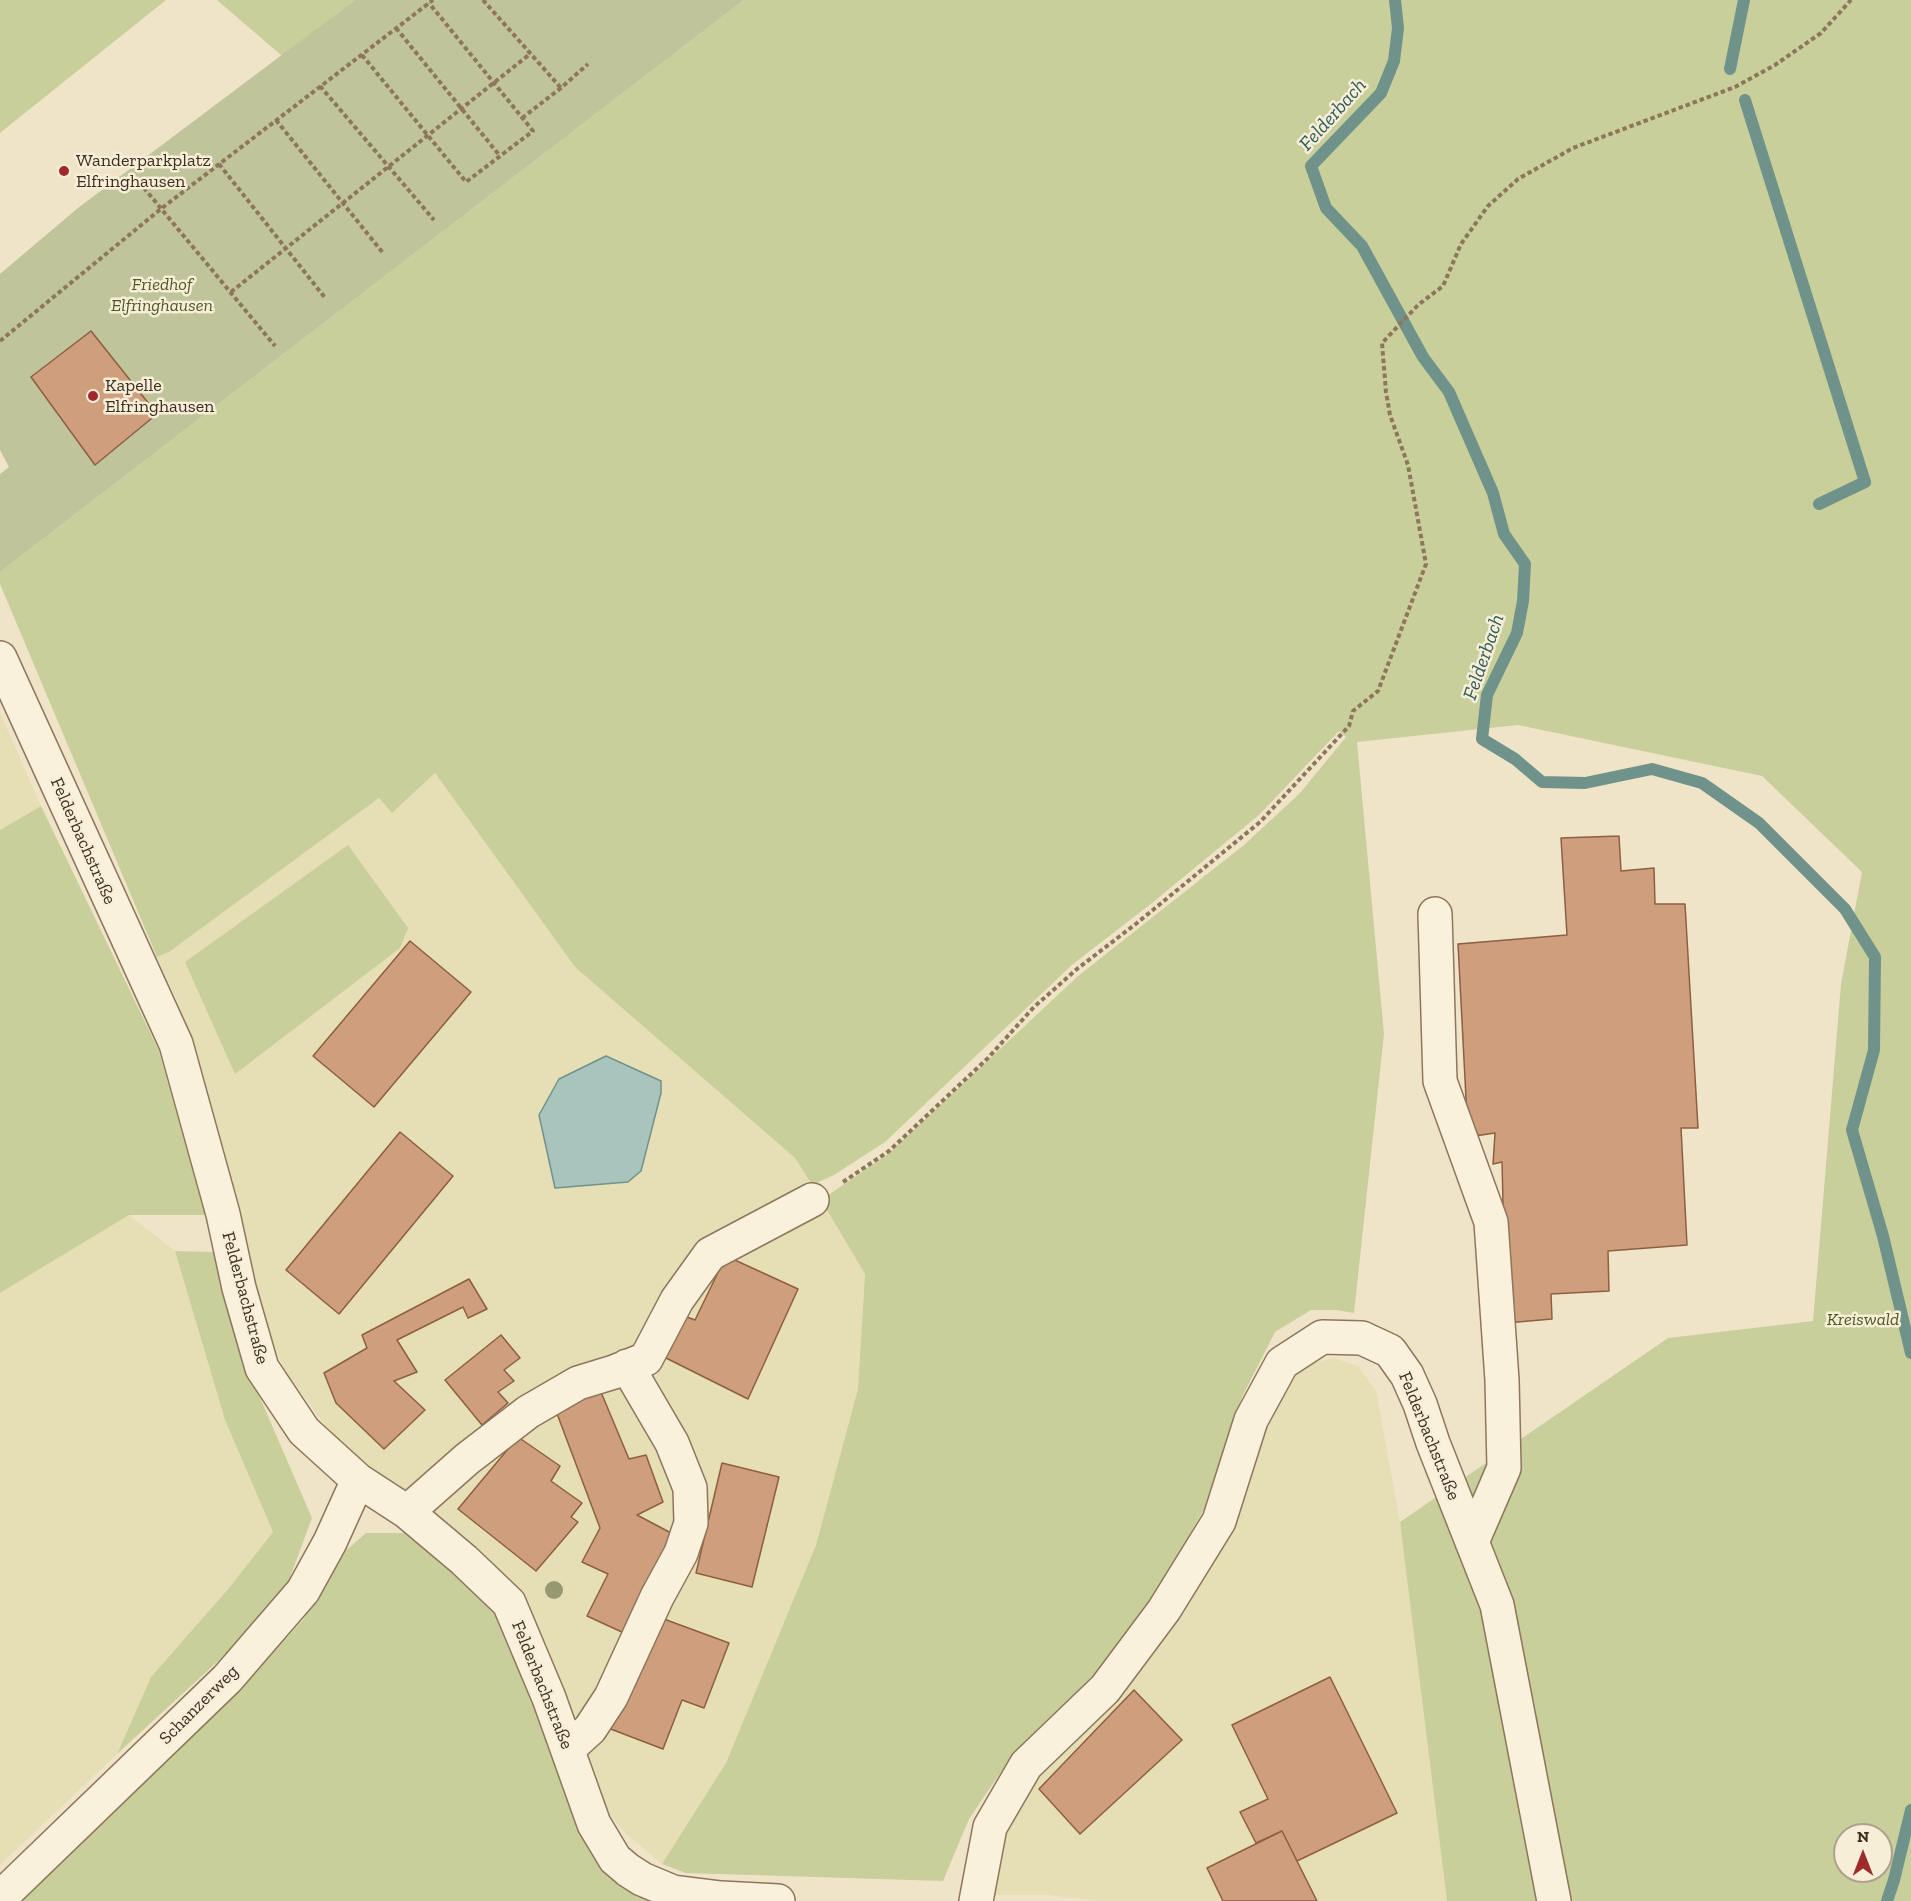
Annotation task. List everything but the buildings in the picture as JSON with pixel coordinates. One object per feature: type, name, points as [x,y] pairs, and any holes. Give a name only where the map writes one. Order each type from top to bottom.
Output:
[{"type":"street","name":"Felderbachstraße","points":[[0,658],[176,1044],[223,1214],[262,1368],[304,1431],[358,1480],[407,1512],[464,1560],[509,1603],[549,1698],[600,1835],[615,1859],[628,1870],[655,1886],[672,1892],[721,1898],[778,1901]]},
{"type":"street","points":[[1434,914],[1440,1081],[1491,1222],[1502,1380],[1504,1468],[1472,1542]]},
{"type":"street","points":[[407,1512],[467,1459],[528,1412],[578,1383],[646,1359],[677,1300],[710,1254],[812,1200]]},
{"type":"street","name":"Felderbachstraße","points":[[976,1901],[990,1827],[1026,1766],[1105,1689],[1164,1610],[1219,1521],[1251,1420],[1282,1363],[1322,1337],[1362,1338],[1390,1352],[1412,1385],[1497,1605],[1554,1901]]},
{"type":"street","points":[[568,1749],[590,1729],[611,1697],[657,1598],[681,1553],[691,1523],[690,1488],[672,1443],[627,1365]]},
{"type":"street","name":"Schanzerweg","points":[[0,1898],[228,1679],[303,1591],[330,1542],[358,1480]]},
{"type":"path","points":[[483,0],[561,88]]},
{"type":"path","points":[[812,1200],[889,1151],[988,1058],[1034,1007],[1260,822],[1349,726],[1353,711],[1378,692],[1426,564],[1408,465],[1388,404],[1382,343],[1418,305],[1443,286],[1461,244],[1488,206],[1518,179],[1573,148],[1735,87],[1799,49],[1821,33],[1851,0]]},
{"type":"path","points":[[0,341],[162,208],[431,2],[533,131],[466,182],[362,55]]},
{"type":"path","points":[[396,28],[500,156]]},
{"type":"path","points":[[231,292],[530,54]]},
{"type":"path","points":[[522,118],[588,64]]},
{"type":"path","points":[[320,86],[434,220]]},
{"type":"path","points":[[276,120],[383,252]]},
{"type":"path","points":[[219,164],[326,299]]},
{"type":"path","points":[[139,182],[275,346]]},
{"type":"shaded area","points":[[0,713],[41,806],[0,830]]},
{"type":"shaded area","points":[[435,773],[575,967],[795,1158],[865,1273],[858,1389],[816,1545],[726,1763],[662,1864],[625,1833],[607,1812],[566,1702],[522,1599],[482,1551],[334,1437],[286,1373],[258,1309],[206,1088],[181,1009],[157,957],[169,952],[379,798],[392,813]]},
{"type":"shaded area","points":[[129,1215],[175,1251],[225,1420],[273,1532],[229,1588],[151,1677],[117,1754],[0,1865],[0,1293]]},
{"type":"shaded area","points":[[1334,1358],[1358,1366],[1376,1391],[1400,1522],[1447,1901],[1099,1901],[1047,1895],[981,1895],[1008,1827],[1034,1775],[1112,1699],[1283,1382],[1308,1364]]},
{"type":"green space","points":[[0,0],[166,0],[0,133]]},
{"type":"green space","points":[[217,0],[355,0],[282,56]]},
{"type":"green space","name":"Friedhof Elfringhausen","points":[[355,0],[744,0],[0,572],[0,474],[9,467],[0,450],[0,274],[78,208]]},
{"type":"green space","name":"Kreiswald","points":[[744,0],[1911,0],[1911,1901],[1447,1901],[1400,1522],[1668,1338],[1813,1321],[1841,984],[1862,872],[1762,776],[1518,725],[1357,742],[1384,1034],[1354,1313],[1311,1310],[1275,1332],[1242,1397],[1204,1509],[1152,1601],[1098,1678],[1011,1757],[969,1819],[943,1881],[686,1873],[662,1864],[726,1763],[816,1545],[858,1389],[865,1274],[821,1200],[888,1154],[1078,976],[1244,845],[1300,793],[1346,737],[1339,731],[1259,815],[1073,964],[885,1142],[834,1175],[812,1185],[795,1158],[575,967],[435,773],[392,813],[379,798],[169,952],[157,957],[0,584],[0,572]]},
{"type":"green space","points":[[41,806],[159,1051],[205,1215],[129,1215],[0,1293],[0,830]]},
{"type":"green space","points":[[348,845],[408,928],[400,948],[235,1074],[185,962]]},
{"type":"green space","points":[[175,1251],[215,1252],[251,1377],[312,1518],[280,1604],[117,1754],[151,1677],[229,1588],[273,1532],[225,1420]]},
{"type":"green space","points":[[366,1533],[406,1533],[458,1567],[498,1606],[582,1834],[668,1901],[18,1901],[248,1680],[303,1620],[341,1555]]},
{"type":"water","points":[[606,1056],[661,1081],[661,1093],[641,1171],[628,1182],[555,1188],[539,1115],[559,1079]]},
{"type":"waterway","name":"Felderbach","points":[[1395,0],[1398,28],[1394,61],[1381,93],[1311,166],[1326,208],[1362,246],[1423,357],[1449,392],[1493,493],[1504,534],[1525,564],[1523,601],[1517,633],[1487,695],[1482,739],[1515,759],[1542,782],[1585,783],[1652,769],[1702,783],[1759,823],[1845,909],[1875,957],[1874,1050],[1852,1130],[1883,1236],[1911,1353]]},
{"type":"waterway","points":[[1730,69],[1744,0]]},
{"type":"waterway","points":[[1745,100],[1865,482],[1819,504]]},
{"type":"waterway","name":"Felderbach","points":[[1887,1901],[1911,1810]]},
{"type":"place","name":"Wanderparkplatz Elfringhausen","points":[[64,171]]},
{"type":"place","name":"Kapelle Elfringhausen","points":[[93,396]]}]
